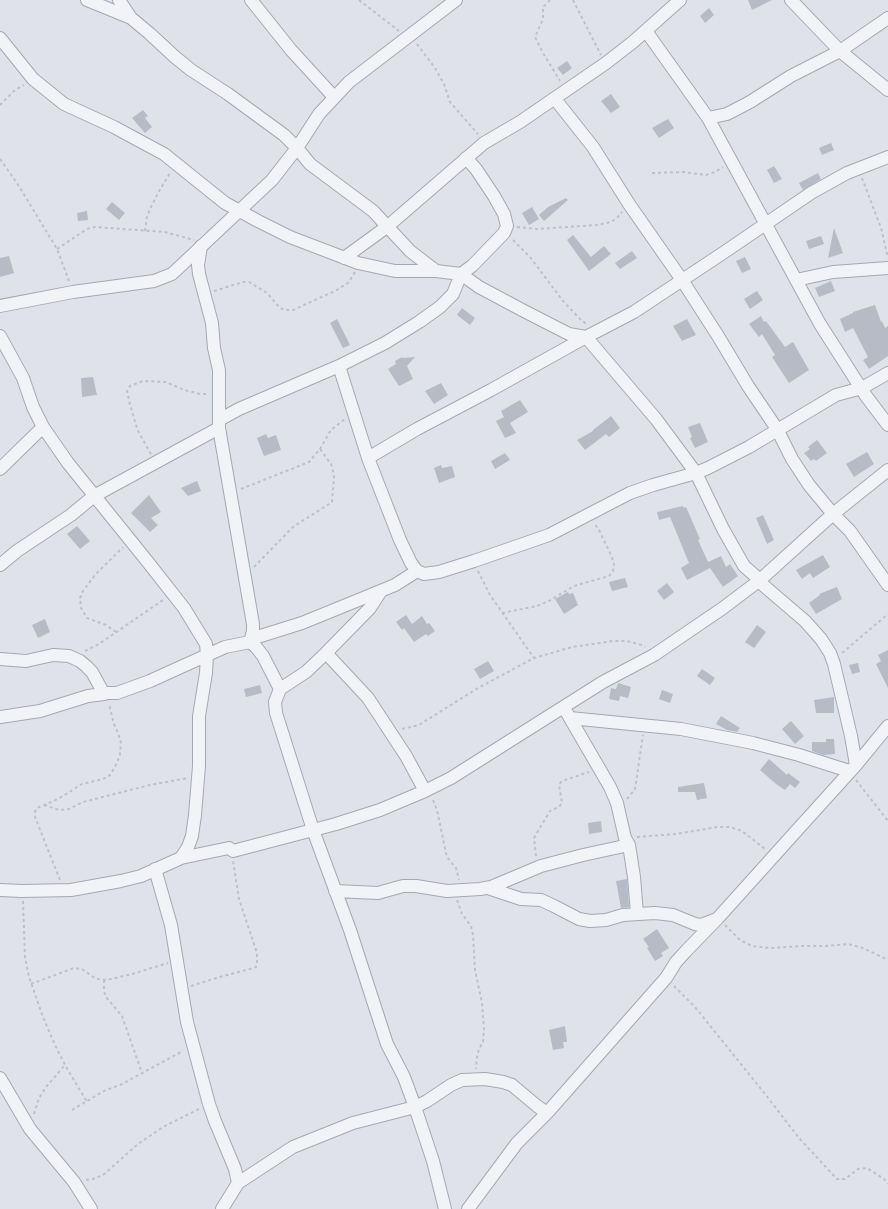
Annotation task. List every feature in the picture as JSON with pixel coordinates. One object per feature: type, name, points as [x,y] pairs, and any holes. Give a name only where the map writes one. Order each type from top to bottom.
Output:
[{"type":"street","points":[[87,0],[130,18],[191,70],[238,101],[284,135],[310,164],[373,211],[410,251],[436,271]]},
{"type":"street","points":[[119,0],[130,18]]},
{"type":"street","points":[[0,306],[73,292],[154,281],[163,278],[178,268],[272,180],[297,148],[319,114],[334,97],[359,74],[456,0]]},
{"type":"street","points":[[344,258],[388,226],[484,143],[520,122],[606,63],[646,31],[680,0]]},
{"type":"street","points":[[791,0],[840,51],[888,90]]},
{"type":"street","points":[[256,2],[291,50],[334,97]]},
{"type":"street","points":[[708,118],[727,114],[791,76],[840,51],[888,18]]},
{"type":"street","points":[[646,31],[708,118],[733,161],[765,224],[820,324],[876,410],[888,425]]},
{"type":"street","points":[[0,38],[33,78],[64,104],[114,127],[152,147],[177,164],[225,203],[258,221],[290,237],[358,263],[395,271],[436,271],[461,274],[479,287],[530,315],[569,334],[586,337],[656,420],[696,473],[723,529],[744,566],[760,580],[763,585],[805,621],[821,639],[830,653],[851,736],[852,768]]},
{"type":"street","points":[[555,99],[593,147],[682,280],[748,386],[777,429],[792,459],[805,478],[833,514],[850,531],[888,585]]},
{"type":"street","points":[[368,458],[417,429],[634,312],[811,192],[827,183],[888,157]]},
{"type":"street","points":[[0,565],[17,550],[71,515],[94,496],[156,462],[219,424],[239,408],[339,366],[385,343],[440,307],[453,294],[461,274],[472,266],[506,229],[504,214],[494,196],[476,169],[466,158]]},
{"type":"street","points":[[202,244],[198,274],[212,323],[214,348],[220,370],[219,424],[254,624],[250,640]]},
{"type":"street","points":[[796,280],[833,272],[888,268]]},
{"type":"street","points":[[0,336],[23,378],[33,407],[43,427],[68,463],[172,594],[198,630],[206,644],[206,673],[199,716],[198,776],[192,836],[188,847],[181,858]]},
{"type":"street","points":[[339,366],[368,458],[400,540],[411,563],[417,571],[424,574],[439,572],[549,535],[630,493],[696,473],[727,459],[836,395],[862,388],[888,373]]},
{"type":"street","points":[[0,469],[43,427]]},
{"type":"street","points":[[0,890],[64,890],[91,887],[121,881],[141,876],[181,858],[229,848],[233,851],[313,830],[380,810],[427,790],[451,778],[603,682],[654,655],[723,608],[760,580],[833,514],[888,470]]},
{"type":"street","points":[[0,718],[40,711],[88,696],[118,692],[150,681],[225,647],[302,623],[381,591],[395,585],[417,571]]},
{"type":"street","points":[[381,591],[370,608],[326,653],[306,672],[280,689],[275,702],[276,713],[313,830],[350,930],[387,1044],[404,1077],[433,1161],[445,1209]]},
{"type":"street","points":[[250,640],[263,656],[280,689]]},
{"type":"street","points":[[326,653],[368,698],[427,790]]},
{"type":"street","points":[[0,659],[31,661],[53,655],[69,656],[80,661],[92,672],[106,694]]},
{"type":"street","points":[[564,707],[610,787],[618,805],[634,877],[637,914]]},
{"type":"street","points":[[570,718],[681,729],[754,743],[852,768]]},
{"type":"street","points":[[468,1209],[517,1143],[548,1113],[666,978],[676,962],[718,918],[888,726]]},
{"type":"street","points":[[336,891],[378,893],[403,886],[416,886],[447,892],[488,888],[541,866],[627,842]]},
{"type":"street","points":[[155,869],[171,925],[181,991],[193,1046],[209,1104],[235,1169],[238,1183]]},
{"type":"street","points":[[488,888],[521,899],[541,900],[579,919],[590,921],[606,920],[623,915],[666,914],[701,925],[707,924],[718,918]]},
{"type":"street","points":[[0,1078],[30,1129],[74,1182],[92,1209]]},
{"type":"street","points":[[222,1209],[238,1183],[280,1155],[310,1140],[353,1123],[414,1107],[462,1080],[491,1079],[512,1085],[536,1106],[548,1113]]},
{"type":"path","points":[[358,0],[416,43],[424,52],[444,84],[450,102],[484,143]]},
{"type":"path","points":[[550,0],[543,7],[543,19],[535,37],[565,91]]},
{"type":"path","points":[[573,0],[606,63]]},
{"type":"path","points":[[0,105],[15,90],[33,78]]},
{"type":"path","points":[[0,159],[17,183],[57,249],[73,292]]},
{"type":"path","points":[[652,174],[683,172],[706,175],[715,172],[733,161]]},
{"type":"path","points":[[145,231],[147,216],[158,193],[177,164]]},
{"type":"path","points":[[858,169],[881,228],[888,259]]},
{"type":"path","points":[[506,229],[537,229],[597,225],[611,222],[617,218],[630,204]]},
{"type":"path","points":[[57,249],[87,230],[96,227],[180,235],[191,238],[202,244]]},
{"type":"path","points":[[506,229],[530,257],[563,301],[581,320],[591,327],[604,327]]},
{"type":"path","points":[[204,293],[243,282],[249,282],[267,293],[280,308],[285,310],[293,310],[336,291],[348,283],[353,276],[358,263]]},
{"type":"path","points":[[156,462],[138,431],[127,391],[130,386],[143,381],[166,382],[184,390],[200,394],[219,395]]},
{"type":"path","points":[[231,494],[309,462],[320,449],[331,430],[354,412]]},
{"type":"path","points":[[245,579],[258,563],[293,527],[332,502],[333,471],[331,464],[320,449]]},
{"type":"path","points":[[502,613],[537,606],[549,601],[574,586],[609,576],[613,571],[614,564],[611,555],[596,525],[584,517]]},
{"type":"path","points":[[116,632],[106,625],[87,618],[81,608],[80,598],[94,575],[130,540]]},
{"type":"path","points":[[474,561],[481,579],[502,613],[534,658]]},
{"type":"path","points":[[69,656],[99,644],[172,594]]},
{"type":"path","points":[[833,660],[888,614]]},
{"type":"path","points":[[388,729],[403,729],[420,725],[478,688],[534,658],[572,647],[612,641],[627,641],[642,645],[654,655]]},
{"type":"path","points":[[64,890],[35,817],[35,812],[37,808],[58,799],[82,784],[87,782],[95,782],[110,775],[117,763],[121,743],[110,712],[106,694]]},
{"type":"path","points":[[618,805],[630,795],[635,788],[644,725]]},
{"type":"path","points":[[541,866],[536,857],[534,838],[550,811],[561,805],[562,798],[559,785],[565,780],[599,768]]},
{"type":"path","points":[[852,768],[888,821]]},
{"type":"path","points":[[43,805],[59,810],[69,809],[83,802],[169,781],[198,776]]},
{"type":"path","points":[[427,790],[436,810],[447,857],[456,868],[458,905],[471,926],[474,944],[475,970],[482,1002],[484,1030],[483,1042],[477,1057],[476,1079]]},
{"type":"path","points":[[627,842],[717,827],[730,827],[742,831],[763,848],[775,854]]},
{"type":"path","points":[[181,991],[201,982],[250,970],[256,967],[257,953],[239,899],[233,851]]},
{"type":"path","points":[[22,891],[26,957],[31,984],[43,1017],[64,1065],[87,1102]]},
{"type":"path","points":[[718,918],[740,940],[752,946],[770,948],[848,944],[862,948],[888,960]]},
{"type":"path","points":[[31,984],[74,968],[82,969],[96,979],[107,980],[177,960]]},
{"type":"path","points":[[666,978],[695,1007],[799,1138],[835,1178],[845,1179],[858,1169],[867,1168],[888,1184]]},
{"type":"path","points":[[104,980],[104,991],[106,997],[122,1016],[142,1073]]},
{"type":"path","points":[[72,1110],[104,1091],[193,1046]]},
{"type":"path","points":[[30,1129],[39,1098],[64,1065]]},
{"type":"path","points":[[74,1182],[93,1179],[103,1175],[138,1144],[156,1131],[209,1104]]},
{"type":"building","points":[[748,0],[772,0],[752,10]]},
{"type":"building","points":[[709,8],[714,15],[705,23],[700,16]]},
{"type":"building","points":[[567,61],[572,68],[563,75],[557,68]]},
{"type":"building","points":[[611,94],[620,107],[611,113],[601,101]]},
{"type":"building","points":[[143,110],[148,116],[145,118],[152,127],[145,133],[132,118]]},
{"type":"building","points":[[668,119],[674,128],[659,138],[652,128]]},
{"type":"building","points":[[831,143],[834,150],[822,155],[819,148]]},
{"type":"building","points":[[774,166],[782,179],[774,183],[767,170]]},
{"type":"building","points":[[818,173],[821,179],[803,190],[799,183]]},
{"type":"building","points":[[566,198],[568,200],[544,221],[539,215],[548,207]]},
{"type":"building","points":[[112,202],[125,213],[119,220],[106,209]]},
{"type":"building","points":[[532,207],[539,219],[529,225],[522,213]]},
{"type":"building","points":[[87,211],[88,220],[78,221],[77,213]]},
{"type":"building","points":[[834,228],[843,253],[828,258]]},
{"type":"building","points":[[573,235],[591,257],[604,246],[611,254],[589,271],[567,240]]},
{"type":"building","points":[[821,236],[824,244],[809,249],[806,241]]},
{"type":"building","points":[[632,251],[637,258],[620,269],[615,263]]},
{"type":"building","points":[[9,256],[14,273],[0,277],[0,258]]},
{"type":"building","points":[[745,257],[751,269],[742,273],[736,261]]},
{"type":"building","points":[[831,281],[835,291],[819,297],[815,288]]},
{"type":"building","points":[[757,291],[763,300],[750,309],[744,299]]},
{"type":"building","points":[[875,305],[881,322],[882,321],[885,328],[888,326],[888,356],[869,369],[863,360],[868,357],[853,328],[845,332],[840,319],[853,312]]},
{"type":"building","points":[[462,308],[475,318],[470,325],[457,315]]},
{"type":"building","points":[[761,316],[764,322],[766,321],[785,347],[793,342],[809,370],[789,383],[772,357],[775,355],[762,334],[759,337],[749,324]]},
{"type":"building","points":[[337,319],[350,345],[343,348],[330,323]]},
{"type":"building","points":[[687,319],[696,335],[682,341],[673,326]]},
{"type":"building","points":[[402,357],[415,357],[407,366],[413,379],[399,386],[388,369],[396,364],[395,361]]},
{"type":"building","points":[[93,377],[97,395],[82,397],[81,378]]},
{"type":"building","points":[[441,383],[448,395],[434,404],[425,391]]},
{"type":"building","points":[[520,400],[528,412],[510,423],[516,433],[505,438],[496,421],[504,417],[501,411]]},
{"type":"building","points":[[611,416],[620,428],[609,437],[606,434],[585,450],[577,440],[593,431]]},
{"type":"building","points":[[700,423],[708,442],[695,448],[690,438],[692,437],[688,427]]},
{"type":"building","points":[[266,434],[268,438],[276,435],[281,450],[264,456],[257,438]]},
{"type":"building","points":[[817,440],[827,453],[816,461],[814,459],[811,461],[804,453],[810,449],[808,447]]},
{"type":"building","points":[[867,452],[874,464],[854,477],[846,464]]},
{"type":"building","points":[[505,453],[510,460],[495,469],[491,461]]},
{"type":"building","points":[[441,465],[442,468],[452,466],[455,477],[439,483],[434,468]]},
{"type":"building","points":[[197,481],[201,491],[188,496],[181,488]]},
{"type":"building","points":[[149,495],[161,512],[151,518],[158,525],[150,532],[131,513]]},
{"type":"building","points":[[683,506],[684,508],[686,507],[708,562],[721,556],[726,567],[730,564],[738,576],[723,587],[710,568],[687,580],[681,568],[689,563],[670,517],[659,520],[657,512]]},
{"type":"building","points":[[763,515],[774,540],[767,544],[756,518]]},
{"type":"building","points":[[77,526],[90,541],[80,549],[67,534]]},
{"type":"building","points":[[823,555],[830,567],[813,578],[810,573],[802,579],[796,570]]},
{"type":"building","points":[[625,578],[628,587],[612,591],[609,582]]},
{"type":"building","points":[[667,583],[674,592],[664,600],[657,591]]},
{"type":"building","points":[[837,587],[842,599],[816,614],[809,603],[820,595],[819,594]]},
{"type":"building","points":[[568,592],[569,594],[573,593],[578,605],[564,614],[555,599]]},
{"type":"building","points":[[406,615],[412,624],[422,616],[427,624],[429,623],[435,631],[428,636],[426,634],[414,642],[404,628],[402,630],[396,622]]},
{"type":"building","points":[[45,619],[50,632],[38,638],[32,625]]},
{"type":"building","points":[[757,625],[766,632],[754,648],[745,642]]},
{"type":"building","points":[[888,650],[888,688],[876,664],[881,661],[878,655]]},
{"type":"building","points":[[488,661],[494,671],[480,679],[474,669]]},
{"type":"building","points":[[858,663],[860,672],[852,674],[849,665]]},
{"type":"building","points":[[702,669],[715,678],[710,685],[697,676]]},
{"type":"building","points":[[618,683],[631,687],[628,698],[620,696],[619,701],[609,699],[611,688],[616,689]]},
{"type":"building","points":[[260,685],[262,693],[246,697],[244,689]]},
{"type":"building","points":[[662,690],[673,694],[670,703],[659,699]]},
{"type":"building","points":[[834,697],[834,713],[816,713],[814,700]]},
{"type":"building","points":[[721,716],[740,728],[737,732],[727,730],[716,724]]},
{"type":"building","points":[[791,721],[804,736],[795,744],[782,729]]},
{"type":"building","points":[[826,739],[834,739],[835,754],[823,755],[812,751],[812,742],[826,742]]},
{"type":"building","points":[[769,759],[787,775],[788,773],[800,782],[795,788],[790,784],[785,790],[760,770]]},
{"type":"building","points":[[704,783],[707,798],[697,800],[695,792],[678,792],[678,787]]},
{"type":"building","points":[[601,821],[602,832],[589,834],[588,823]]},
{"type":"building","points":[[627,879],[629,907],[621,908],[616,881]]},
{"type":"building","points":[[657,929],[669,948],[661,953],[663,956],[655,961],[647,948],[649,947],[643,939]]},
{"type":"building","points":[[565,1026],[567,1042],[563,1042],[564,1048],[553,1050],[549,1030]]}]
